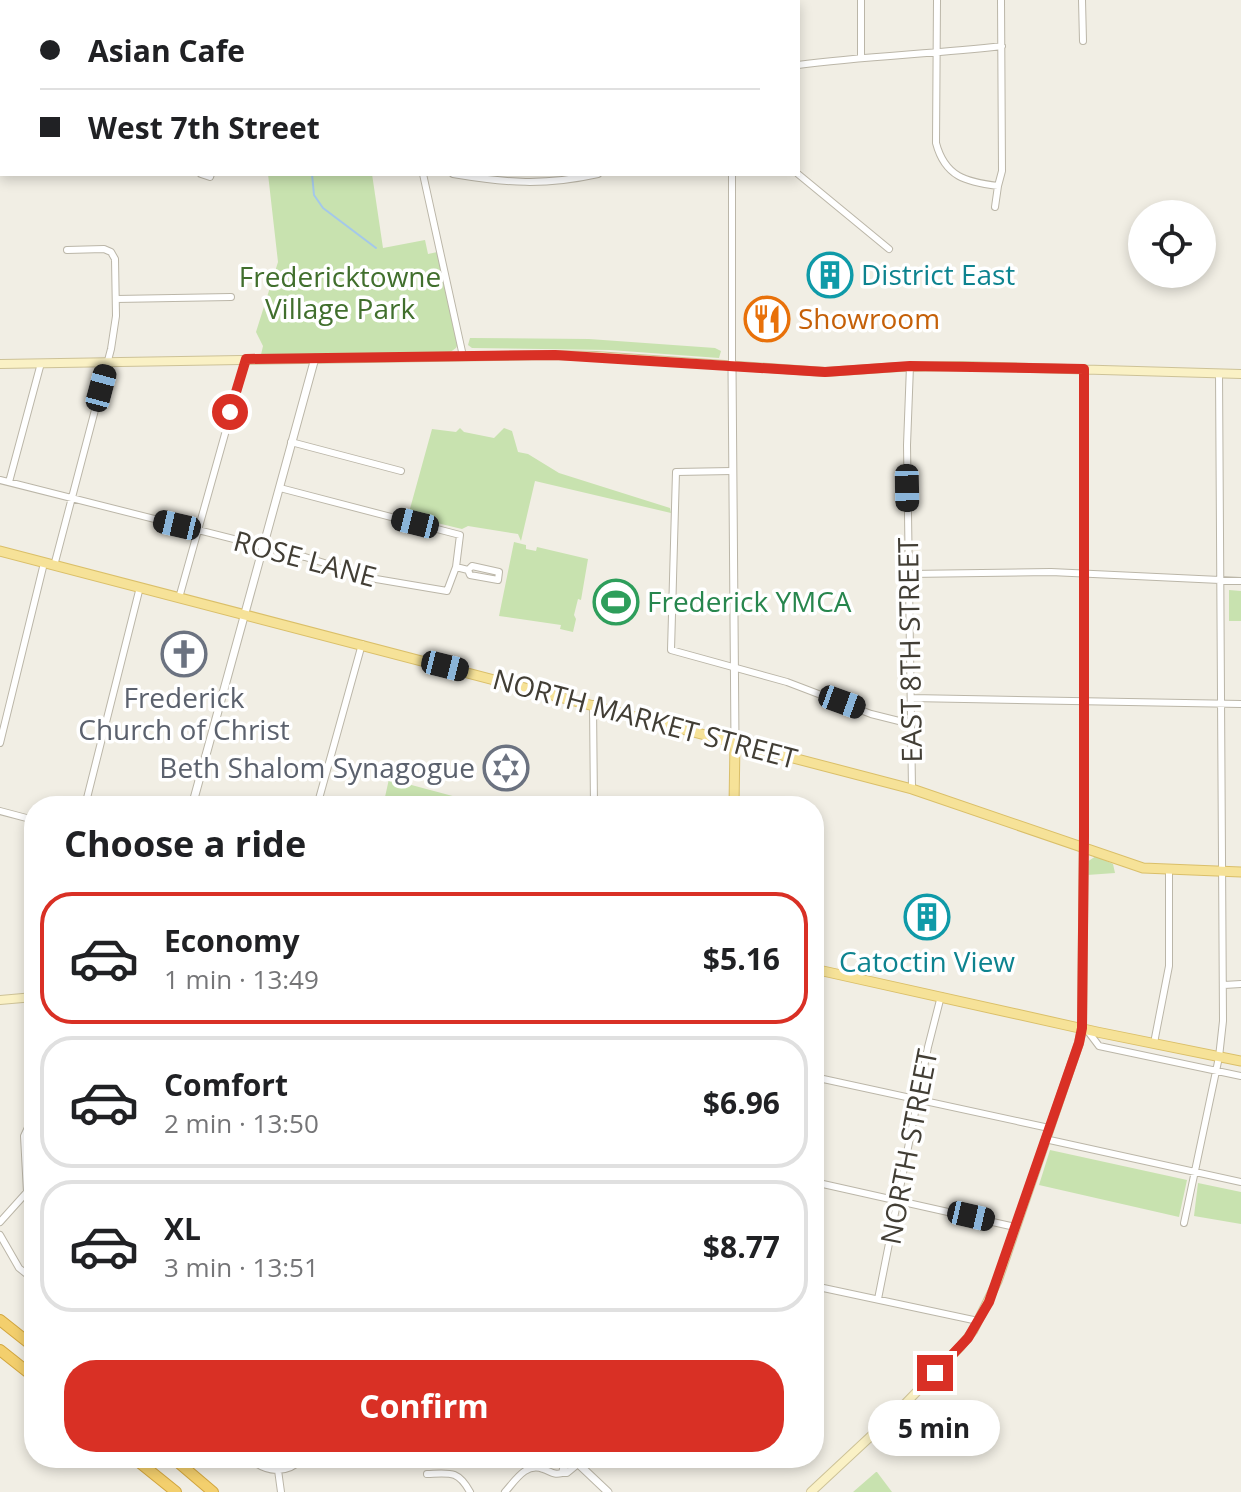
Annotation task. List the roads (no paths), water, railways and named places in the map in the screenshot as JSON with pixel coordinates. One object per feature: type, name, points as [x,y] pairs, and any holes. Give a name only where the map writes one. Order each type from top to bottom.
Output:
[{"type":"highway","points":[[0,1320],[24,1339]]},
{"type":"highway","points":[[0,1350],[24,1369]]},
{"type":"highway","points":[[146,1468],[176,1492]]},
{"type":"highway","points":[[185,1468],[213,1492]]},
{"type":"main road","points":[[0,364],[596,356],[825,372],[910,366],[1241,374]]},
{"type":"main road","points":[[811,1492],[900,1409],[961,1346],[978,1321],[998,1280],[1084,1029],[1084,369]]},
{"type":"main road","name":"NORTH MARKET STREET","points":[[0,551],[912,789],[1143,868],[1241,872]]},
{"type":"main road","points":[[734,796],[735,742]]},
{"type":"main road","points":[[824,971],[1241,1061]]},
{"type":"main road","points":[[0,1000],[24,998]]},
{"type":"street","points":[[861,0],[861,57]]},
{"type":"street","points":[[937,0],[936,143],[940,159],[951,172],[963,179],[998,186]]},
{"type":"street","points":[[995,207],[1002,171],[1001,0]]},
{"type":"street","points":[[1082,0],[1083,41]]},
{"type":"street","points":[[800,65],[1002,46]]},
{"type":"street","points":[[423,176],[463,356]]},
{"type":"street","points":[[491,177],[535,184],[589,176]]},
{"type":"street","points":[[732,176],[735,742]]},
{"type":"street","points":[[800,176],[889,249]]},
{"type":"street","points":[[0,743],[49,564],[72,499],[115,331],[115,259],[111,252],[104,249],[67,250]]},
{"type":"street","points":[[116,299],[231,297]]},
{"type":"street","points":[[195,796],[315,358]]},
{"type":"street","points":[[179,598],[246,359]]},
{"type":"street","points":[[9,482],[41,363]]},
{"type":"street","name":"EAST 8TH STREET","points":[[910,366],[907,445],[912,789]]},
{"type":"street","points":[[1184,1223],[1219,1057],[1224,985],[1219,373]]},
{"type":"street","points":[[291,442],[401,471]]},
{"type":"street","points":[[732,471],[676,472],[671,650],[734,666],[871,714],[911,724]]},
{"type":"street","name":"ROSE LANE","points":[[0,480],[264,547],[376,579],[447,591],[456,567]]},
{"type":"street","points":[[280,488],[460,535],[456,567],[468,570]]},
{"type":"street","points":[[909,574],[1051,572],[1241,581]]},
{"type":"street","points":[[88,796],[140,587]]},
{"type":"street","points":[[320,796],[362,644]]},
{"type":"street","points":[[911,698],[1241,704]]},
{"type":"street","points":[[593,704],[594,796]]},
{"type":"street","points":[[0,811],[24,817]]},
{"type":"street","points":[[1154,1043],[1169,966],[1169,869]]},
{"type":"street","points":[[1224,985],[1241,984]]},
{"type":"street","name":"NORTH STREET","points":[[878,1299],[941,996]]},
{"type":"street","points":[[1084,1029],[1099,1046],[1241,1076]]},
{"type":"street","points":[[824,1079],[1049,1128]]},
{"type":"street","points":[[1045,1139],[1241,1182]]},
{"type":"street","points":[[824,1184],[1015,1227]]},
{"type":"street","points":[[0,1222],[24,1198]]},
{"type":"street","points":[[0,1235],[24,1272]]},
{"type":"street","points":[[824,1288],[978,1321]]},
{"type":"street","points":[[268,1468],[292,1468]]},
{"type":"street","points":[[505,1492],[530,1468]]},
{"type":"street","points":[[540,1468],[556,1474],[567,1473],[570,1468]]},
{"type":"street","points":[[582,1468],[608,1492]]},
{"type":"street","points":[[278,1470],[281,1492]]},
{"type":"street","points":[[427,1474],[450,1473],[463,1479],[470,1492]]},
{"type":"waterway","points":[[312,176],[314,195],[323,208],[376,248]]},
{"type":"place","name":"District East","points":[[830,275]]},
{"type":"place","name":"Showroom","points":[[767,319]]},
{"type":"place","name":"Frederick YMCA","points":[[616,602]]},
{"type":"place","name":"Frederick Church of Christ","points":[[184,654]]},
{"type":"place","name":"Beth Shalom Synagogue","points":[[506,768]]},
{"type":"place","name":"Catoctin View","points":[[927,917]]},
{"type":"park label","name":"Fredericktowne Village Park","points":[[340,293]]}]
